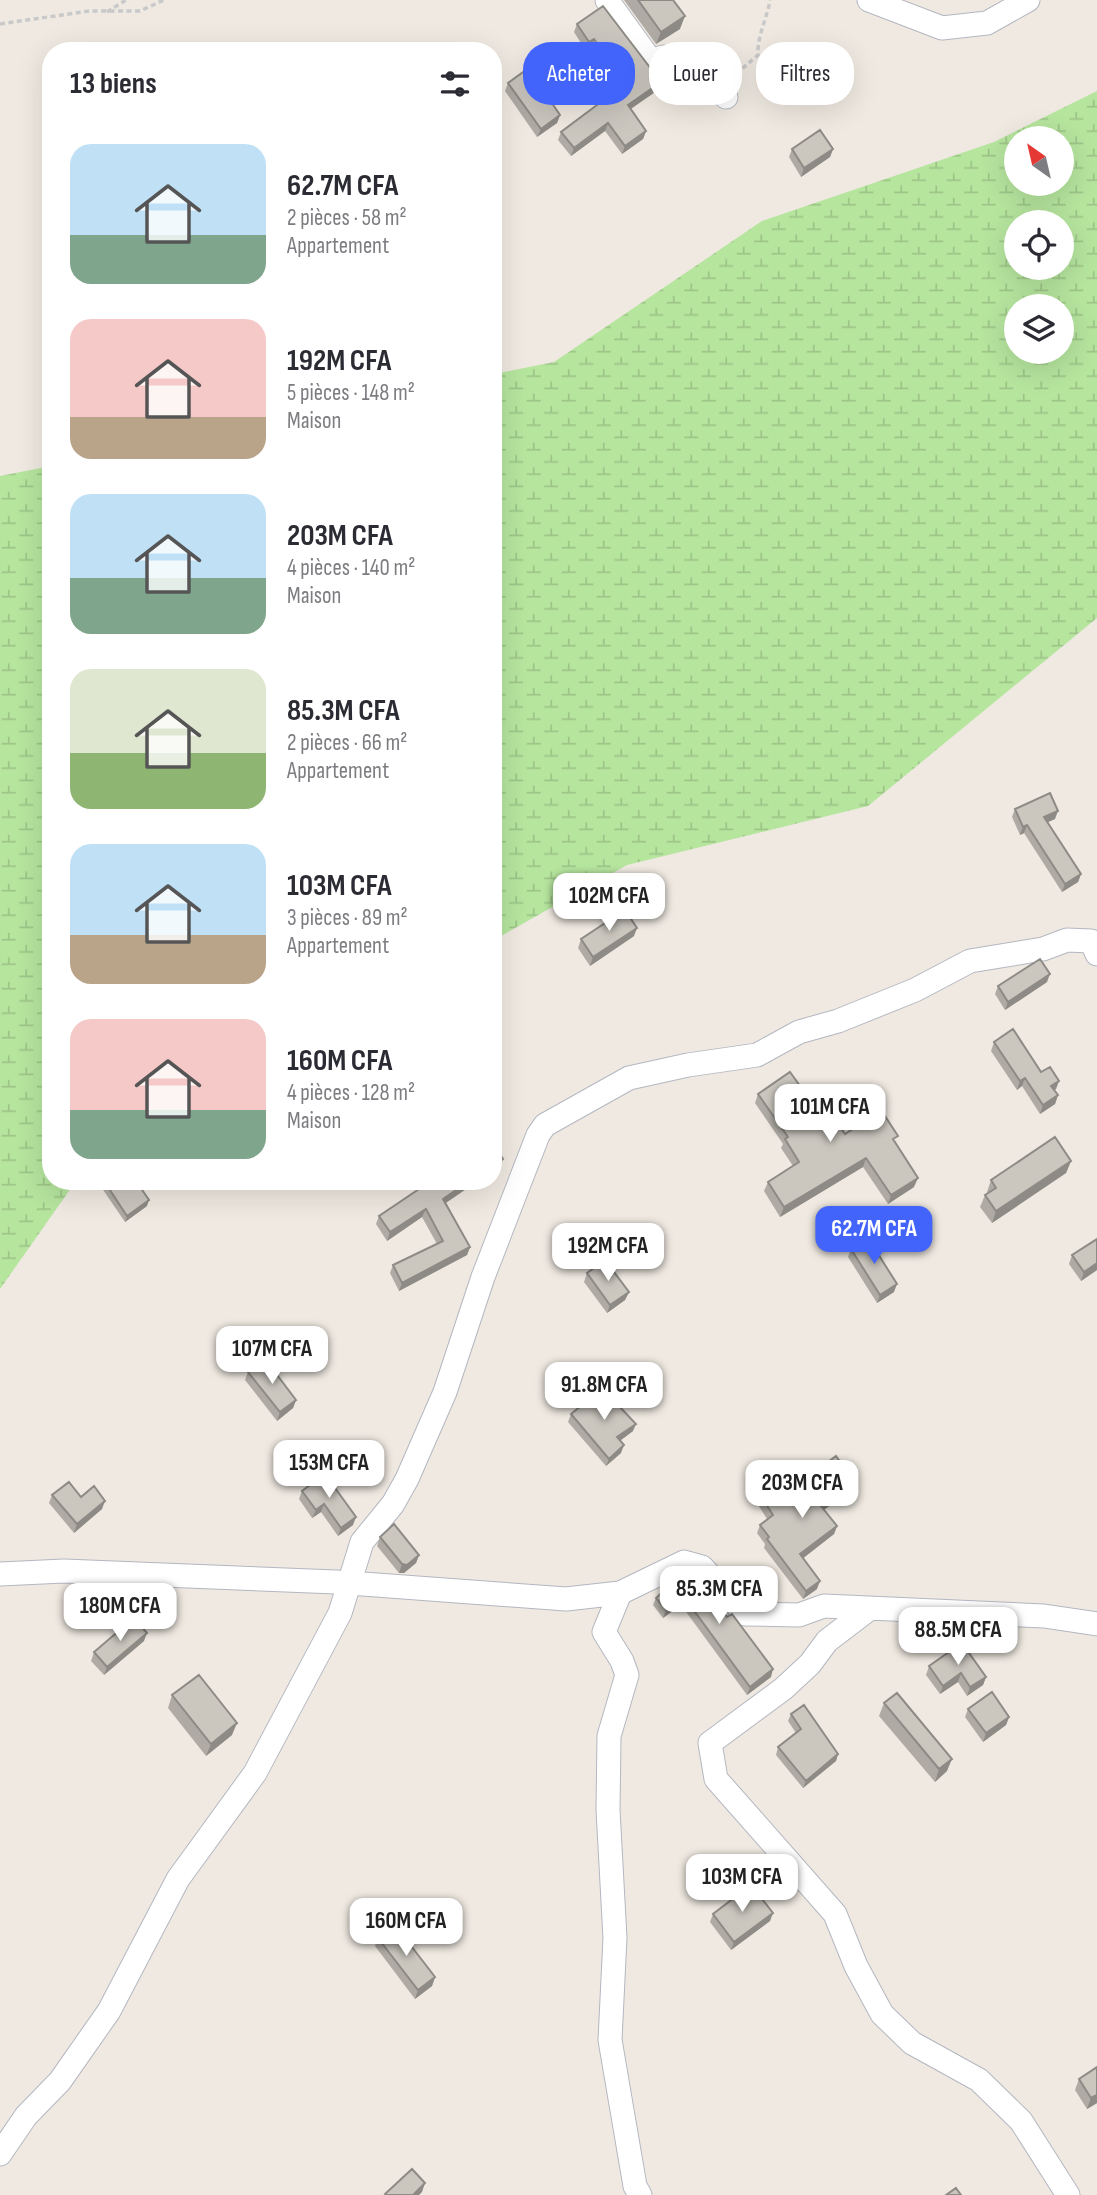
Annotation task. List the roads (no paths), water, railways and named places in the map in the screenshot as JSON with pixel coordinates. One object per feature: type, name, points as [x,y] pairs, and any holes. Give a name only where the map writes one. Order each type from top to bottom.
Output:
[{"type":"street","points":[[607,0],[649,58]]},
{"type":"street","points":[[869,0],[942,28],[987,23],[1028,0]]},
{"type":"street","points":[[0,2154],[26,2116],[60,2081],[109,2011],[178,1879],[256,1773],[340,1613],[362,1542],[398,1495],[445,1392],[483,1277],[538,1135],[545,1125],[629,1078],[688,1065],[757,1055],[799,1031],[838,1021],[915,990],[970,961],[1043,949],[1067,940],[1091,941],[1097,954]]},
{"type":"street","points":[[0,1574],[64,1571],[348,1583],[566,1599],[620,1593],[684,1562],[702,1567],[745,1614],[799,1615],[824,1606],[1044,1616],[1097,1624]]},
{"type":"street","points":[[340,1613],[386,1586]]},
{"type":"street","points":[[620,1593],[605,1623],[604,1632],[622,1661],[627,1675],[609,1736],[608,1811],[615,1938],[610,2040],[635,2186],[640,2195]]},
{"type":"street","points":[[869,1609],[827,1641],[810,1664],[783,1689],[709,1743],[716,1779],[835,1914],[856,1966],[882,2014],[912,2043],[979,2080],[1021,2121],[1068,2195]]}]
